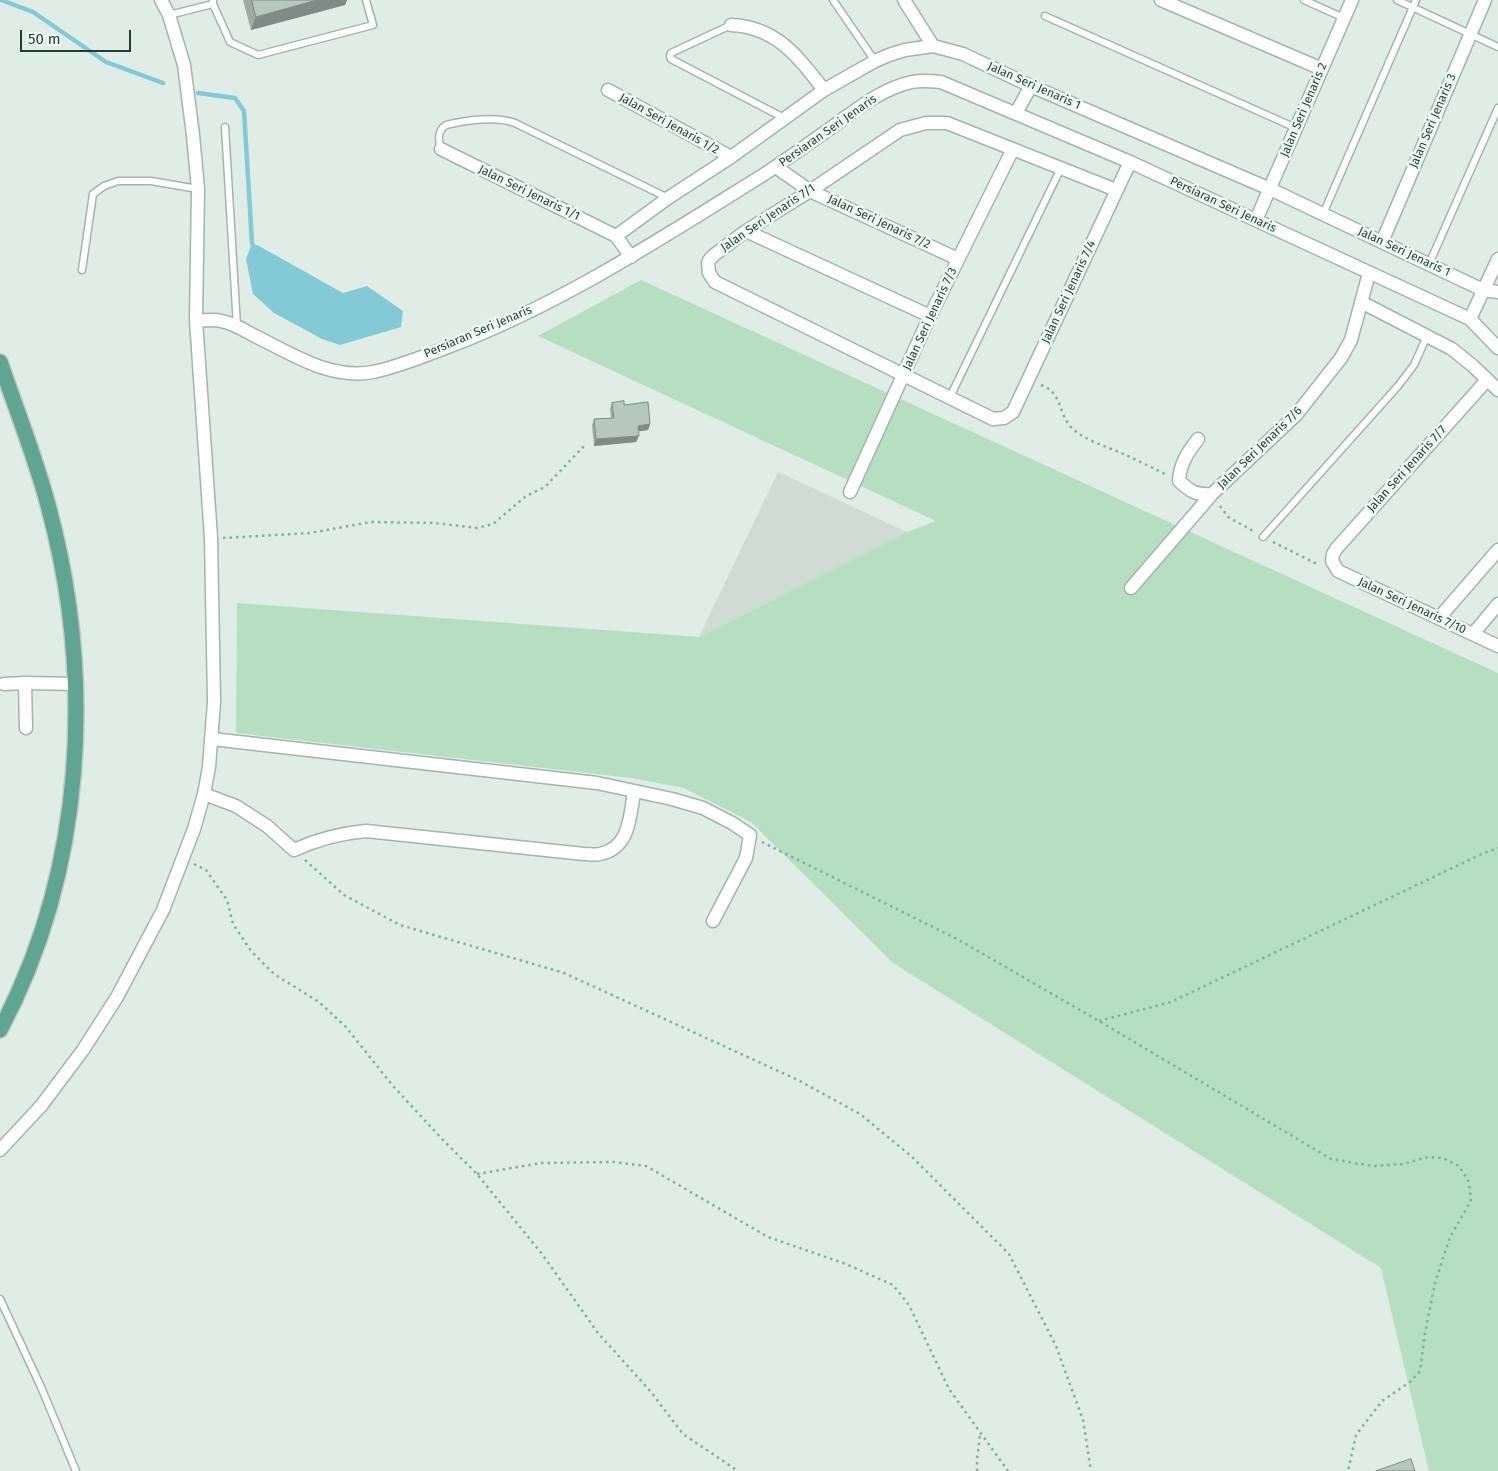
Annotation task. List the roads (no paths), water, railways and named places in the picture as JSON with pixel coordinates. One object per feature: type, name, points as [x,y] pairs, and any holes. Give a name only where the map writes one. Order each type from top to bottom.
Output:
[{"type":"main road","points":[[0,362],[48,504],[63,568],[71,623],[76,684],[76,736],[73,785],[60,866],[33,956],[14,1003],[0,1030]]},
{"type":"street","points":[[0,1150],[41,1106],[83,1050],[118,997],[163,910],[183,860],[204,794],[209,768],[214,702],[211,538],[196,320],[198,189],[184,65],[170,15],[161,0]]},
{"type":"street","points":[[904,0],[933,46]]},
{"type":"street","points":[[1161,0],[1322,69]]},
{"type":"street","name":"Jalan Seri Jenaris 2","points":[[1256,220],[1352,0]]},
{"type":"street","name":"Jalan Seri Jenaris 3","points":[[1382,242],[1485,0]]},
{"type":"street","points":[[731,25],[744,25],[762,31],[789,48],[824,90]]},
{"type":"street","name":"Jalan Seri Jenaris 1","points":[[616,236],[824,90],[875,61],[905,50],[933,46],[963,54],[1031,86],[1270,189],[1483,290],[1498,292]]},
{"type":"street","name":"Persiaran Seri Jenaris","points":[[196,320],[220,321],[237,326],[300,359],[327,370],[346,373],[372,373],[397,366],[515,319],[631,257],[776,167],[863,104],[886,91],[913,82],[941,82],[1016,113],[1130,162],[1470,319]]},
{"type":"street","points":[[1016,113],[1031,86]]},
{"type":"street","name":"Jalan Seri Jenaris 1/2","points":[[608,90],[731,157]]},
{"type":"street","name":"Jalan Seri Jenaris 7/1","points":[[1004,418],[993,419],[715,282],[708,273],[708,263],[714,255],[746,231],[900,130],[926,123],[947,123],[1116,190]]},
{"type":"street","name":"Jalan Seri Jenaris 1/1","points":[[441,149],[616,236]]},
{"type":"street","name":"Jalan Seri Jenaris 7/3","points":[[850,492],[930,316],[1013,149]]},
{"type":"street","name":"Jalan Seri Jenaris 7/4","points":[[1004,418],[1013,412],[1130,162]]},
{"type":"street","name":"Jalan Seri Jenaris 7/2","points":[[776,167],[810,190],[958,259]]},
{"type":"street","points":[[746,231],[930,316]]},
{"type":"street","points":[[616,236],[631,257]]},
{"type":"street","points":[[1498,260],[1470,319],[1498,348]]},
{"type":"street","name":"Jalan Seri Jenaris 7/6","points":[[1198,439],[1182,462],[1179,481],[1188,490],[1199,495],[1212,494],[1296,415],[1327,378],[1341,358],[1350,340],[1369,273]]},
{"type":"street","points":[[1361,302],[1452,349],[1498,390]]},
{"type":"street","name":"Jalan Seri Jenaris 7/7","points":[[1332,561],[1336,549],[1487,380]]},
{"type":"street","points":[[1130,588],[1212,494]]},
{"type":"street","points":[[1438,618],[1498,550]]},
{"type":"street","name":"Jalan Seri Jenaris 7/10","points":[[1332,561],[1338,571],[1498,646]]},
{"type":"street","points":[[1473,634],[1498,604]]},
{"type":"street","points":[[25,683],[26,728]]},
{"type":"street","points":[[4,684],[76,684]]},
{"type":"street","points":[[212,739],[597,783],[672,799],[703,808],[732,823],[750,836],[746,858],[713,922]]},
{"type":"street","points":[[204,794],[236,806],[266,826],[294,850],[314,842],[354,832],[366,831],[584,854],[600,854],[614,848],[623,838],[629,826],[634,792]]},
{"type":"lane","points":[[170,15],[213,2],[230,42],[258,55],[373,25],[366,0]]},
{"type":"lane","points":[[833,0],[875,61]]},
{"type":"lane","points":[[1304,0],[1344,18]]},
{"type":"lane","points":[[1397,0],[1498,46]]},
{"type":"lane","points":[[1323,214],[1416,0]]},
{"type":"lane","points":[[1045,16],[1296,128]]},
{"type":"lane","points":[[731,25],[671,54],[671,59],[784,118]]},
{"type":"lane","points":[[1429,264],[1498,108]]},
{"type":"lane","points":[[441,149],[438,138],[442,128],[446,125],[489,119],[507,120],[515,122],[668,198]]},
{"type":"lane","points":[[225,127],[237,326]]},
{"type":"lane","points":[[950,397],[1061,168]]},
{"type":"lane","points":[[82,270],[94,194],[104,186],[118,181],[151,181],[198,189]]},
{"type":"lane","points":[[1263,537],[1398,386],[1414,365],[1428,336]]},
{"type":"lane","points":[[0,1299],[41,1387],[76,1471]]},
{"type":"water","points":[[252,243],[343,293],[367,286],[403,311],[401,327],[340,345],[322,339],[274,313],[253,294],[246,259]]},
{"type":"waterway","points":[[1,0],[33,12],[106,62],[163,83]]},
{"type":"waterway","points":[[198,93],[235,98],[244,111],[252,243],[254,248]]}]
